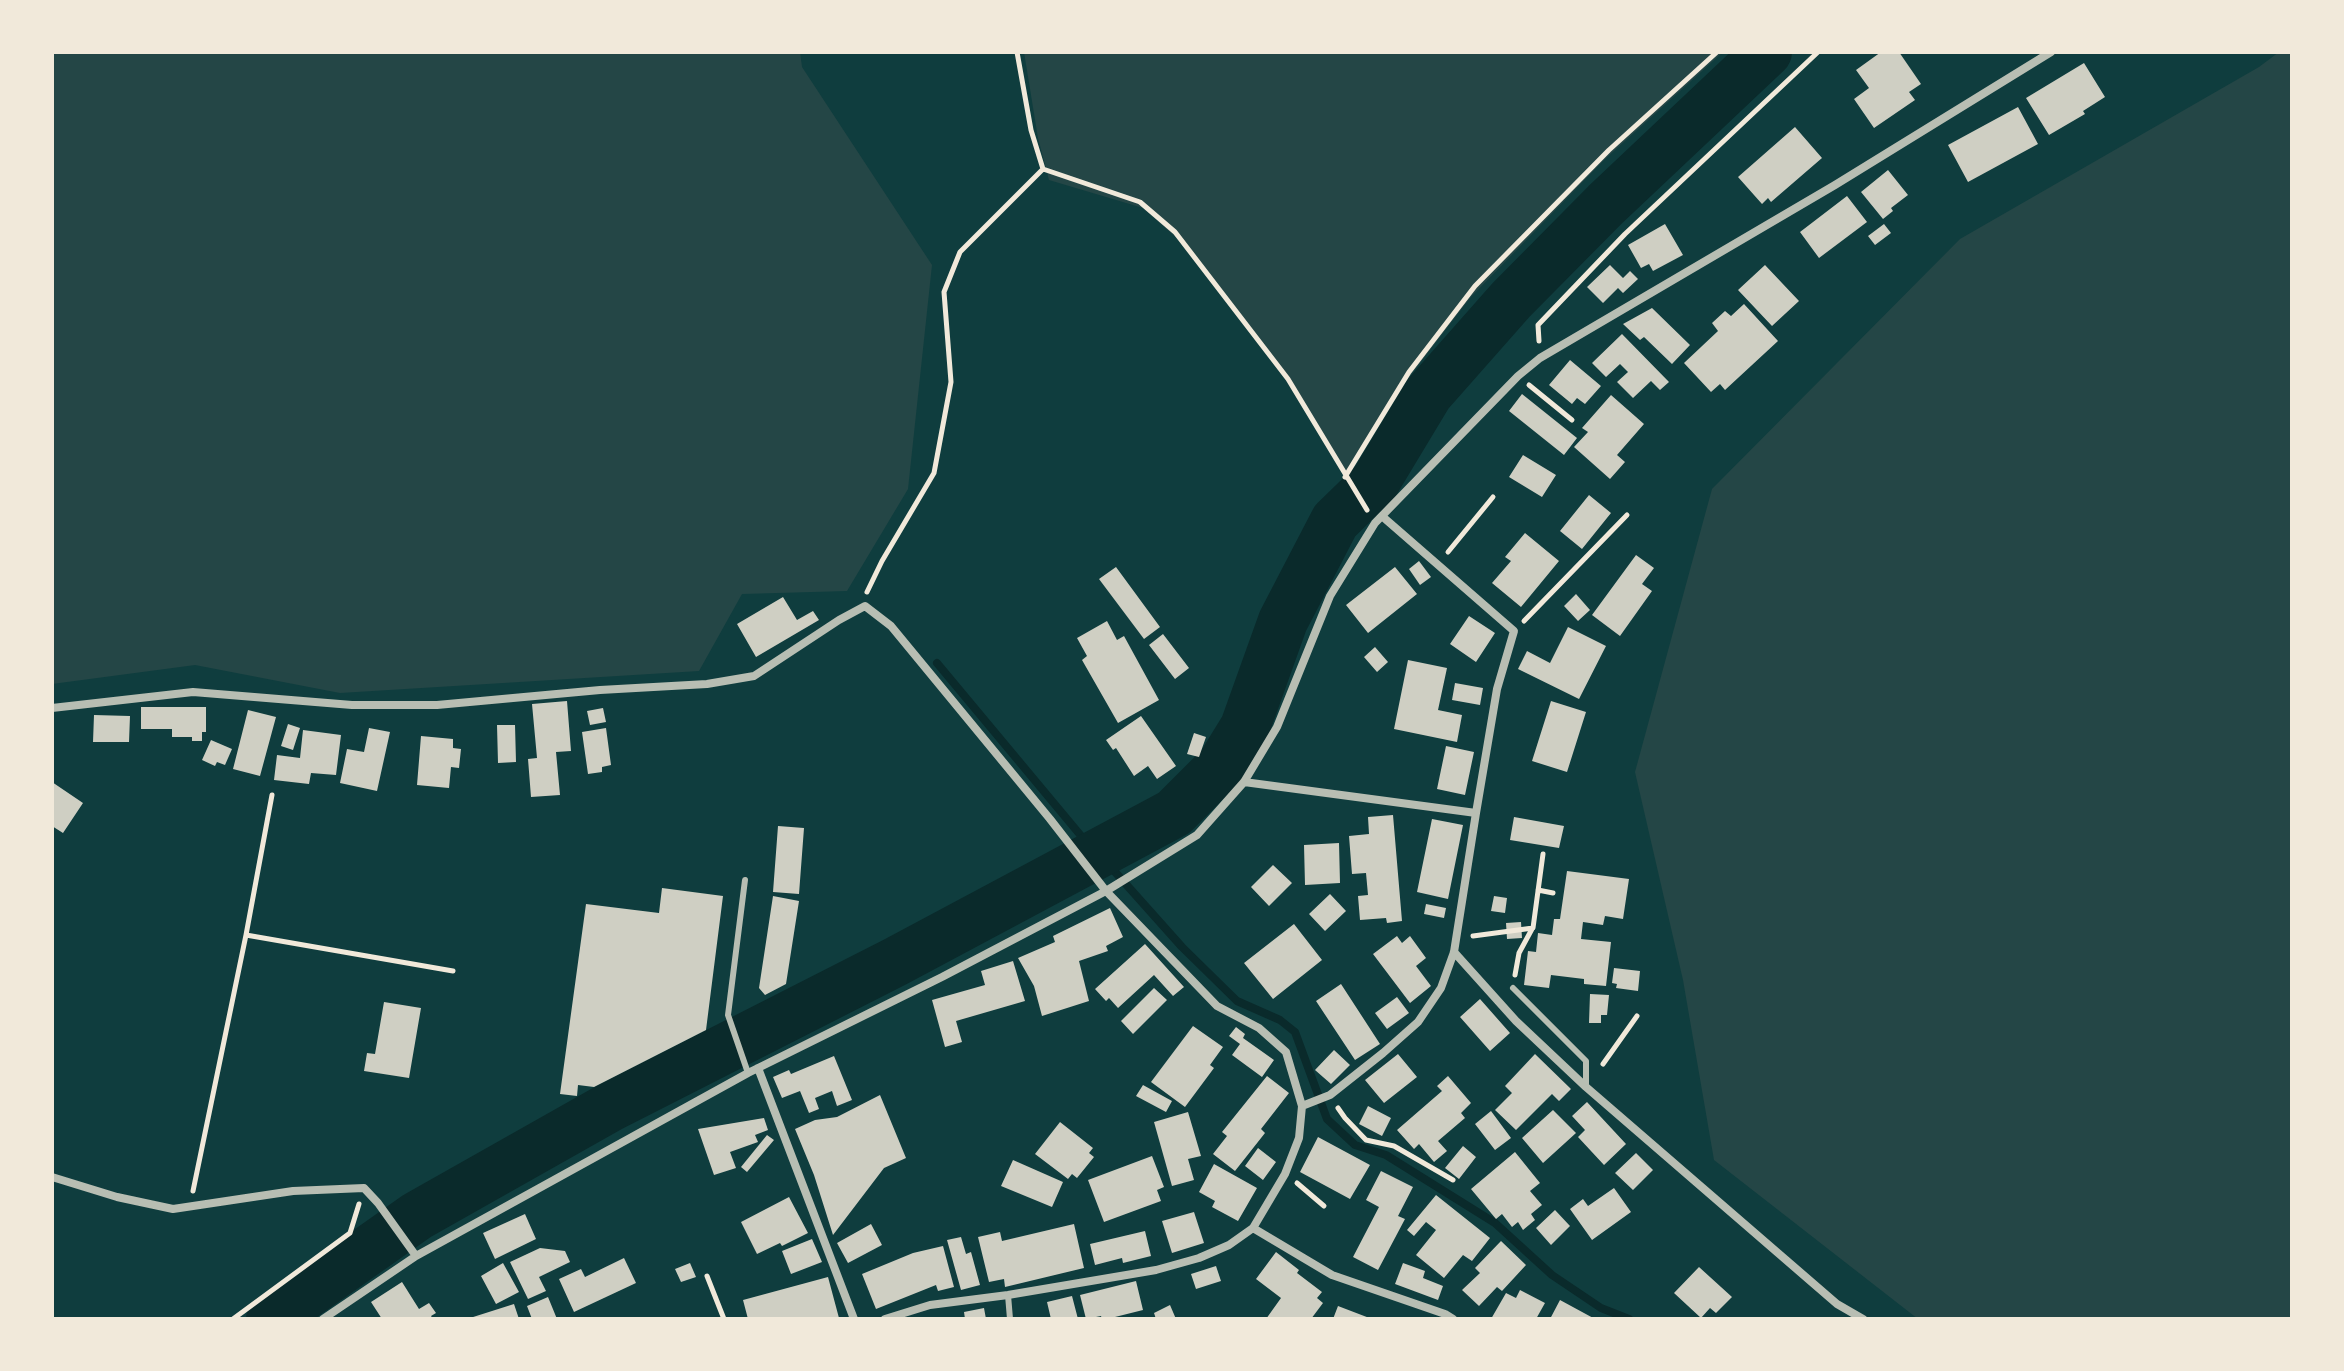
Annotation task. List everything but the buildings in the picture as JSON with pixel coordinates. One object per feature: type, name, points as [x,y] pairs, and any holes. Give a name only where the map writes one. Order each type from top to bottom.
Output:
[{"type":"street","points":[[323,1319],[416,1256],[748,1073],[1106,891],[1197,835],[1244,782],[1277,727],[1330,596],[1379,520],[1518,376],[1540,358],[1835,185],[2051,52]]},
{"type":"street","points":[[1302,1106],[1330,1095],[1383,1053],[1418,1022],[1441,988],[1454,952],[1497,689],[1514,631],[1379,520]]},
{"type":"street","points":[[52,708],[193,692],[352,705],[437,705],[707,684],[754,676],[865,606],[891,626],[1106,891],[1217,1006],[1259,1028],[1286,1052],[1302,1106],[1299,1138],[1285,1174],[1253,1228],[1229,1245],[1199,1258],[1156,1270],[930,1305],[885,1319]]},
{"type":"street","points":[[1244,782],[1476,813]]},
{"type":"street","points":[[1454,952],[1516,1021],[1586,1087],[1837,1304],[1863,1319]]},
{"type":"street","points":[[758,1068],[854,1319]]},
{"type":"street","points":[[52,1177],[117,1197],[173,1209],[293,1191],[364,1188],[416,1256]]},
{"type":"street","points":[[1253,1228],[1332,1275],[1453,1319]]},
{"type":"lane","points":[[745,880],[728,1015],[748,1073]]},
{"type":"lane","points":[[1513,988],[1586,1061],[1586,1087]]},
{"type":"lane","points":[[1008,1295],[1010,1319]]},
{"type":"path","points":[[1017,52],[1031,130],[1043,169]]},
{"type":"path","points":[[1345,477],[1409,372],[1475,286],[1609,150],[1717,52]]},
{"type":"path","points":[[1540,358],[1538,325],[1625,234],[1818,52]]},
{"type":"path","points":[[1043,169],[1140,202],[1175,232],[1288,379],[1345,477],[1379,520]]},
{"type":"path","points":[[865,606],[868,589],[882,561],[934,473],[951,382],[944,292],[960,252],[1043,169]]},
{"type":"path","points":[[1518,376],[1572,420]]},
{"type":"path","points":[[1437,565],[1493,497]]},
{"type":"path","points":[[1514,631],[1627,515]]},
{"type":"path","points":[[190,1207],[272,795]]},
{"type":"path","points":[[1513,988],[1519,953],[1533,928],[1543,854]]},
{"type":"path","points":[[1538,890],[1553,893]]},
{"type":"path","points":[[1497,932],[1533,928]]},
{"type":"path","points":[[246,935],[453,971]]},
{"type":"path","points":[[1586,1087],[1637,1016]]},
{"type":"path","points":[[1330,1095],[1345,1118],[1366,1140],[1394,1146],[1453,1180]]},
{"type":"path","points":[[1285,1174],[1324,1206]]},
{"type":"path","points":[[233,1319],[350,1233],[364,1188]]},
{"type":"path","points":[[707,1276],[724,1319]]},
{"type":"shaded area","points":[[52,52],[800,52],[802,67],[932,265],[908,489],[847,591],[742,594],[699,671],[340,693],[195,665],[52,684]]},
{"type":"shaded area","points":[[1024,52],[1723,52],[1603,161],[1470,298],[1403,385],[1347,477],[1294,389],[1179,240],[1143,208],[1049,180],[1038,138]]},
{"type":"shaded area","points":[[2279,52],[2292,52],[2292,1319],[1918,1319],[1714,1160],[1683,980],[1635,772],[1712,489],[1960,239],[2259,67]]},
{"type":"waterway","points":[[271,1319],[417,1216],[610,1107],[895,962],[1174,813],[1221,766],[1245,727],[1283,621],[1335,521],[1375,482],[1428,394],[1511,300],[1606,204],[1767,52]]},
{"type":"waterway","points":[[937,663],[1097,855]]},
{"type":"waterway","points":[[1099,854],[1182,947],[1237,1001],[1280,1020],[1295,1032],[1327,1119],[1355,1145],[1386,1155],[1495,1223],[1552,1275],[1601,1308],[1629,1319]]}]
